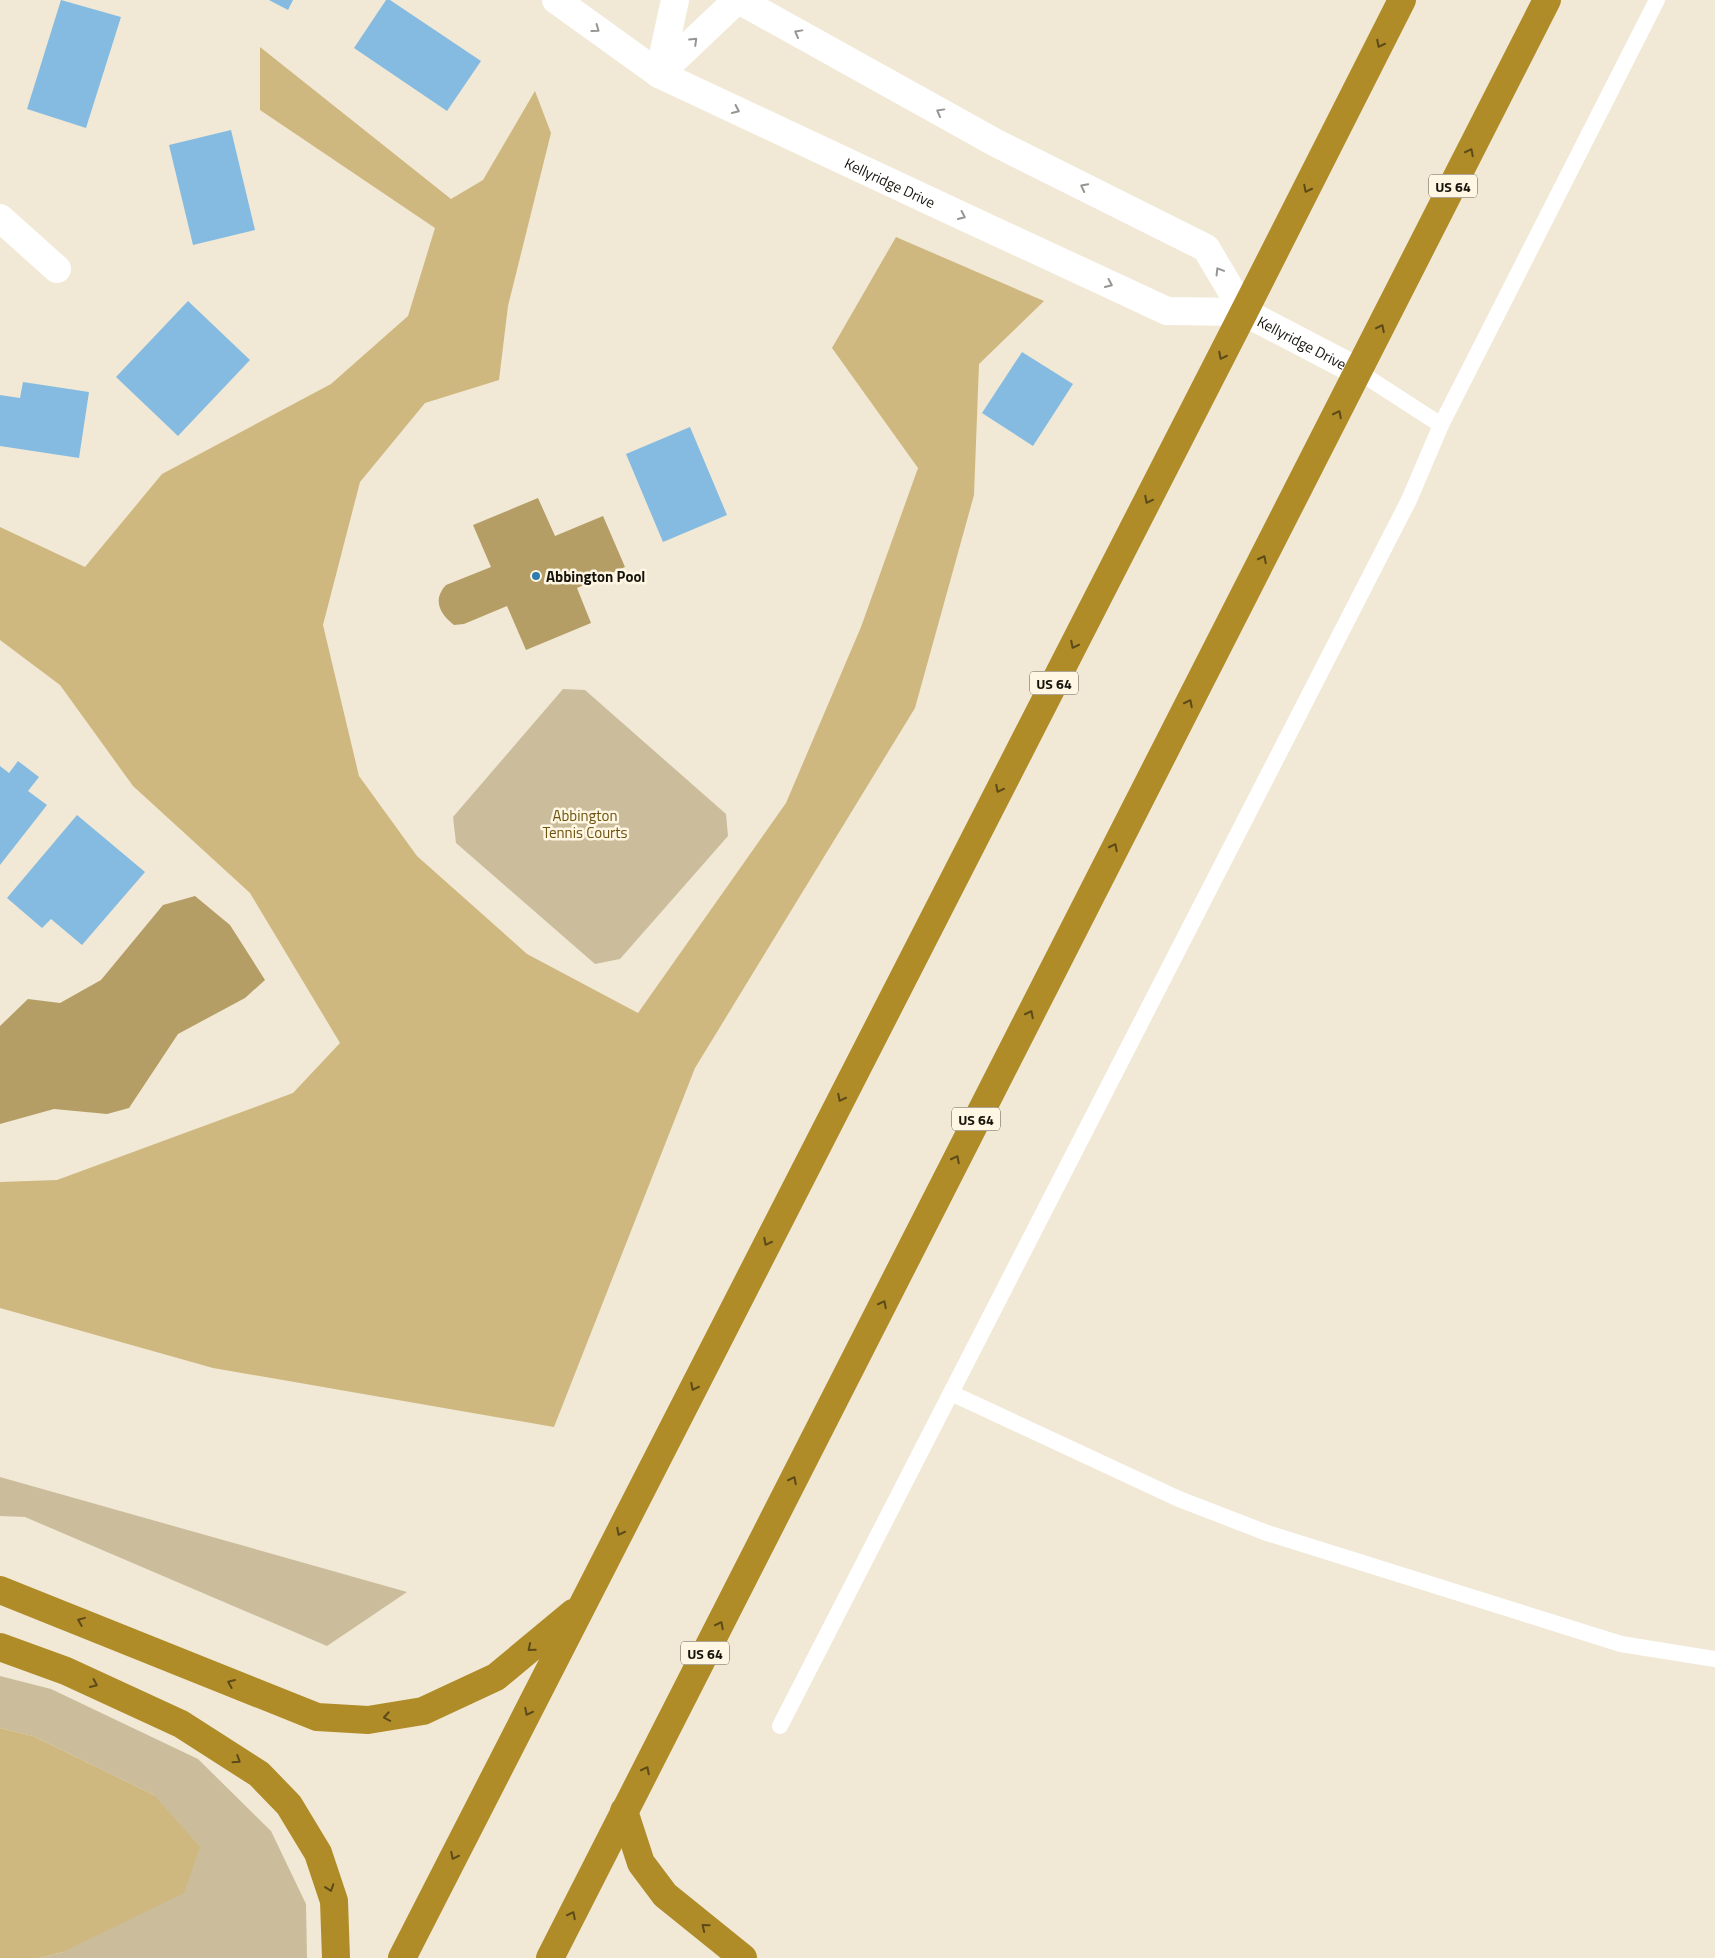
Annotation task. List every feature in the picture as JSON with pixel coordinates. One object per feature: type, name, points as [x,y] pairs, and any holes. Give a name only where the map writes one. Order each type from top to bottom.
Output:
[{"type":"highway","name":"US 64","points":[[402,1958],[1402,0]]},
{"type":"highway","name":"US 64","points":[[550,1958],[1547,0]]},
{"type":"highway","points":[[0,1590],[317,1717],[368,1720],[423,1711],[496,1677],[582,1606]]},
{"type":"highway","points":[[0,1647],[66,1671],[180,1724],[259,1774],[289,1805],[318,1853],[334,1901],[336,1958]]},
{"type":"highway","points":[[624,1811],[641,1863],[665,1895],[743,1958]]},
{"type":"street","name":"Kellyridge Drive","points":[[556,0],[659,74],[1167,311],[1244,312],[1359,372]]},
{"type":"street","points":[[659,74],[675,0]]},
{"type":"street","name":"Kellyridge Drive","points":[[738,0],[996,143],[1206,248],[1244,312]]},
{"type":"street","points":[[659,74],[738,0]]},
{"type":"street","points":[[0,218],[57,269]]},
{"type":"lane","points":[[780,1726],[1409,500],[1441,424],[1657,0]]},
{"type":"lane","points":[[1359,372],[1441,424]]},
{"type":"lane","points":[[951,1393],[1179,1499],[1267,1533],[1621,1644],[1715,1659]]},
{"type":"green space","name":"Abbington Tennis Courts","points":[[563,689],[585,690],[726,814],[728,836],[620,959],[595,964],[456,843],[453,817]]},
{"type":"green space","points":[[0,1477],[407,1592],[327,1646],[25,1517],[0,1516]]},
{"type":"green space","points":[[0,1676],[51,1689],[198,1759],[271,1831],[306,1904],[307,1958],[39,1958],[63,1952],[154,1795],[33,1736],[0,1728]]},
{"type":"shaded area","points":[[260,47],[451,199],[483,180],[535,91],[551,133],[508,306],[499,380],[425,403],[360,482],[323,625],[359,776],[417,856],[527,954],[638,1013],[786,803],[861,627],[918,468],[832,348],[896,237],[1044,301],[979,364],[974,495],[915,708],[695,1068],[554,1427],[213,1368],[0,1308],[0,1182],[57,1180],[293,1093],[340,1043],[250,893],[133,786],[60,685],[0,640],[0,527],[85,567],[162,474],[331,384],[408,316],[435,228],[260,110]]},
{"type":"shaded area","name":"Abbington Pool","points":[[538,498],[555,536],[603,516],[625,567],[577,588],[591,623],[526,650],[507,606],[464,624],[454,625],[442,611],[439,596],[446,585],[491,567],[473,525]]},
{"type":"shaded area","points":[[195,896],[230,925],[265,980],[245,998],[178,1034],[129,1108],[107,1114],[54,1109],[0,1124],[0,1026],[28,999],[60,1003],[101,980],[163,905]]},
{"type":"shaded area","points":[[0,1728],[33,1736],[154,1795],[200,1847],[184,1893],[63,1952],[39,1958],[0,1958]]},
{"type":"building","points":[[61,0],[121,17],[86,128],[27,109]]},
{"type":"building","points":[[269,0],[293,0],[288,10]]},
{"type":"building","points":[[386,0],[390,0],[481,61],[447,111],[354,48]]},
{"type":"building","points":[[231,130],[255,230],[193,245],[169,145]]},
{"type":"building","points":[[188,301],[250,360],[178,436],[116,377]]},
{"type":"building","points":[[1022,352],[1073,384],[1033,446],[982,413]]},
{"type":"building","points":[[23,382],[89,392],[79,458],[0,446],[0,395],[20,398]]},
{"type":"building","points":[[690,427],[727,515],[663,542],[626,454]]},
{"type":"building","points":[[18,761],[39,777],[28,791],[47,805],[0,865],[0,766],[9,773]]},
{"type":"building","points":[[77,815],[145,872],[82,945],[51,919],[42,928],[7,898]]},
{"type":"place","name":"Abbington Pool","points":[[536,576]]}]
